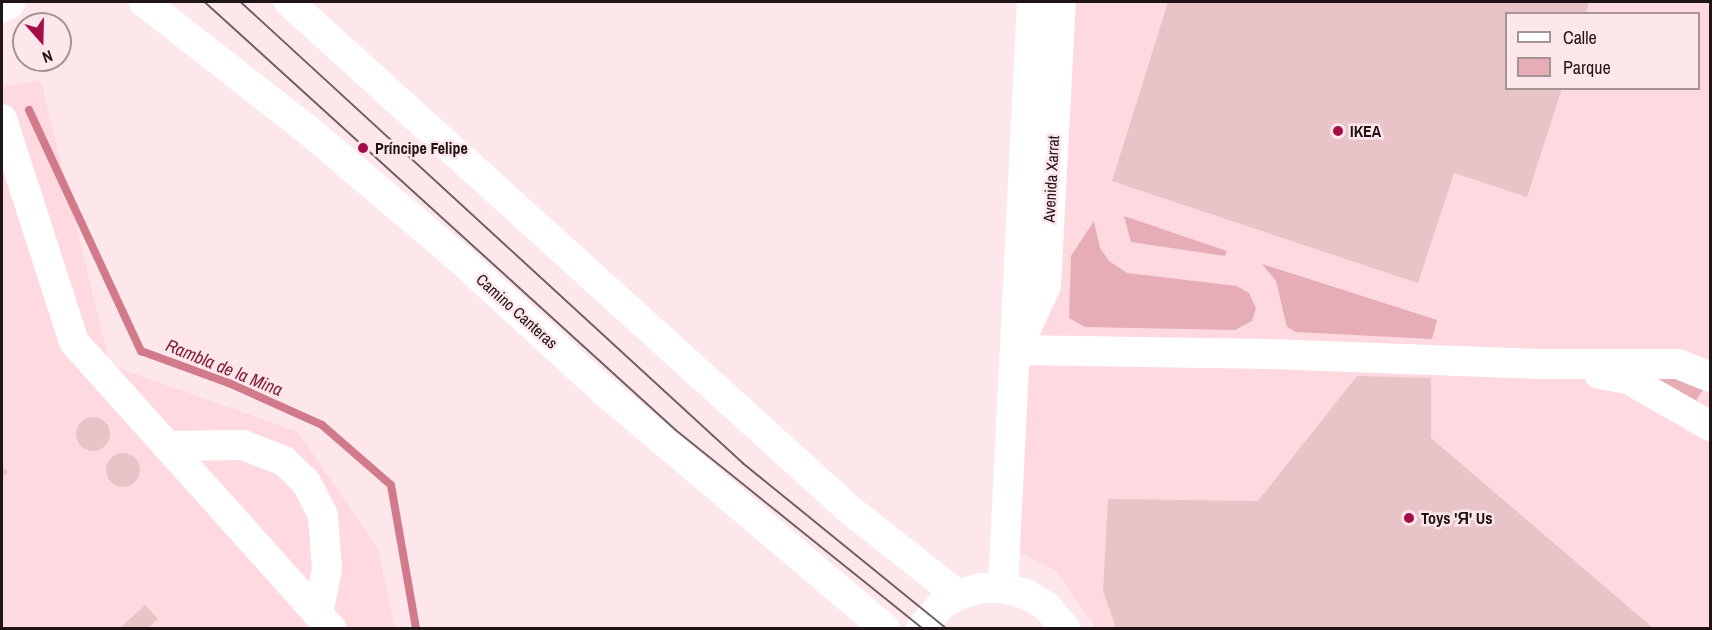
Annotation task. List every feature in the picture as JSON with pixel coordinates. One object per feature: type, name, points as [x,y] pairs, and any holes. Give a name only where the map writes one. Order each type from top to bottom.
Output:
[{"type":"main road","points":[[2,5],[8,2]]},
{"type":"street","name":"Camino Canteras","points":[[144,2],[309,131],[442,244],[603,390],[885,628]]},
{"type":"street","points":[[289,2],[850,510],[958,595]]},
{"type":"street","name":"Avenida Xarrat","points":[[1016,2],[1024,202]]},
{"type":"street","name":"Avenida Xarrat","points":[[1003,588],[1024,202],[1032,2]]},
{"type":"street","name":"Avenida Xarrat","points":[[1016,350],[1046,286],[1061,2]]},
{"type":"street","points":[[2,119],[74,342],[324,621]]},
{"type":"street","points":[[1016,350],[1258,354],[1540,364],[1678,364],[1710,376]]},
{"type":"street","points":[[1540,364],[1628,379],[1709,414]]},
{"type":"street","points":[[167,446],[243,445],[284,461],[306,482],[323,516],[327,569],[324,621]]},
{"type":"street","points":[[921,628],[941,605],[958,595],[980,588],[1003,588],[1026,594],[1046,606],[1065,628]]},
{"type":"shaded area","points":[[1017,2],[1710,2],[1710,628],[1096,628],[1056,571],[1015,550]]},
{"type":"shaded area","points":[[41,81],[110,365],[298,432],[378,549],[395,628],[2,628],[2,86]]},
{"type":"green space","points":[[1124,216],[1227,251],[1225,256],[1131,242]]},
{"type":"green space","points":[[1094,221],[1100,248],[1109,261],[1127,273],[1237,286],[1249,293],[1256,308],[1252,321],[1235,330],[1085,327],[1069,318],[1071,256]]},
{"type":"green space","points":[[1262,264],[1437,320],[1432,339],[1296,332],[1287,327],[1276,281]]},
{"type":"green space","points":[[1667,373],[1704,389],[1697,398],[1697,411],[1643,378]]},
{"type":"building","name":"IKEA","points":[[1168,2],[1589,2],[1586,12],[1505,12],[1505,90],[1561,90],[1527,197],[1454,173],[1418,283],[1112,181]]},
{"type":"building","points":[[1357,376],[1431,378],[1431,438],[1653,628],[1116,628],[1103,591],[1108,499],[1258,501]]},
{"type":"building","points":[[93,417],[105,422],[110,434],[105,446],[93,451],[81,446],[76,434],[81,422]]},
{"type":"building","points":[[123,453],[135,458],[140,470],[135,482],[123,487],[111,482],[106,470],[111,458]]},
{"type":"building","points":[[2,466],[8,472],[2,478]]},
{"type":"building","points":[[145,605],[158,619],[148,628],[120,628]]},
{"type":"waterway","name":"Rambla de la Mina","points":[[29,110],[141,351],[229,383],[322,425],[391,485],[416,628]]},
{"type":"tram line","points":[[205,2],[676,430],[922,628]]},
{"type":"tram line","points":[[241,2],[743,463],[946,628]]},
{"type":"place","name":"IKEA","points":[[1338,131]]},
{"type":"place","name":"Príncipe Felipe","points":[[363,148]]},
{"type":"place","name":"Toys 'Я' Us","points":[[1409,518]]}]
